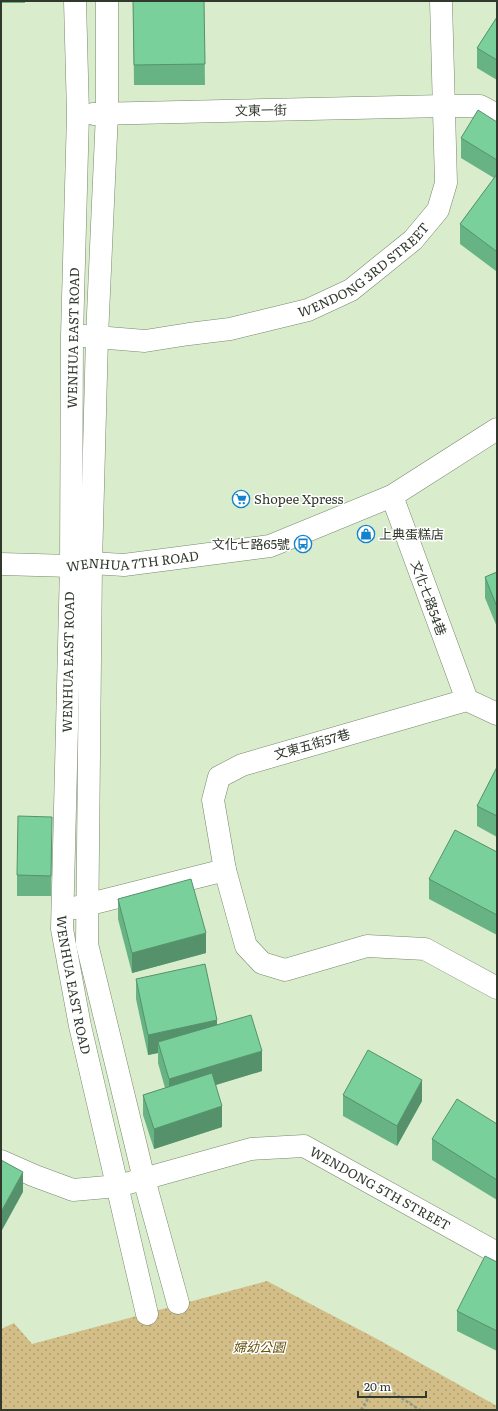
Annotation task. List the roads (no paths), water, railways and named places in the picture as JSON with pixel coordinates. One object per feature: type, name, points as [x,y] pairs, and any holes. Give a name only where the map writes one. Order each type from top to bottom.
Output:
[{"type":"street","name":"WENHUA EAST ROAD","points":[[75,1],[78,114],[72,336],[81,565],[88,905],[87,944],[144,1179],[178,1303]]},
{"type":"street","name":"WENHUA EAST ROAD","points":[[107,1],[107,113],[97,337],[81,565],[62,929],[80,1026],[147,1314]]},
{"type":"street","name":"WENDONG 3RD STREET","points":[[72,336],[145,341],[230,329],[308,310],[351,290],[413,240],[438,210],[446,183],[441,1]]},
{"type":"street","name":"文東一街","points":[[78,114],[480,106],[497,115]]},
{"type":"street","name":"WENHUA 7TH ROAD","points":[[1,564],[124,565],[270,546],[392,496],[497,429]]},
{"type":"street","name":"文化七路54巷","points":[[392,496],[467,700]]},
{"type":"street","points":[[467,700],[497,714]]},
{"type":"street","name":"文東五街57巷","points":[[225,870],[213,800],[218,777],[242,765],[467,700]]},
{"type":"street","points":[[62,910],[88,905],[225,870],[246,946],[262,963],[285,970],[366,946],[425,948],[497,988]]},
{"type":"street","name":"WENDONG 5TH STREET","points":[[1,1161],[35,1176],[74,1190],[118,1186],[251,1149],[304,1146],[497,1253]]},
{"type":"place","name":"Shopee Xpress","points":[[241,499]]},
{"type":"place","name":"上典蛋糕店","points":[[366,534]]},
{"type":"place","name":"文化七路65號","points":[[303,544]]},
{"type":"park label","name":"婦幼公園","points":[[259,1347]]}]
